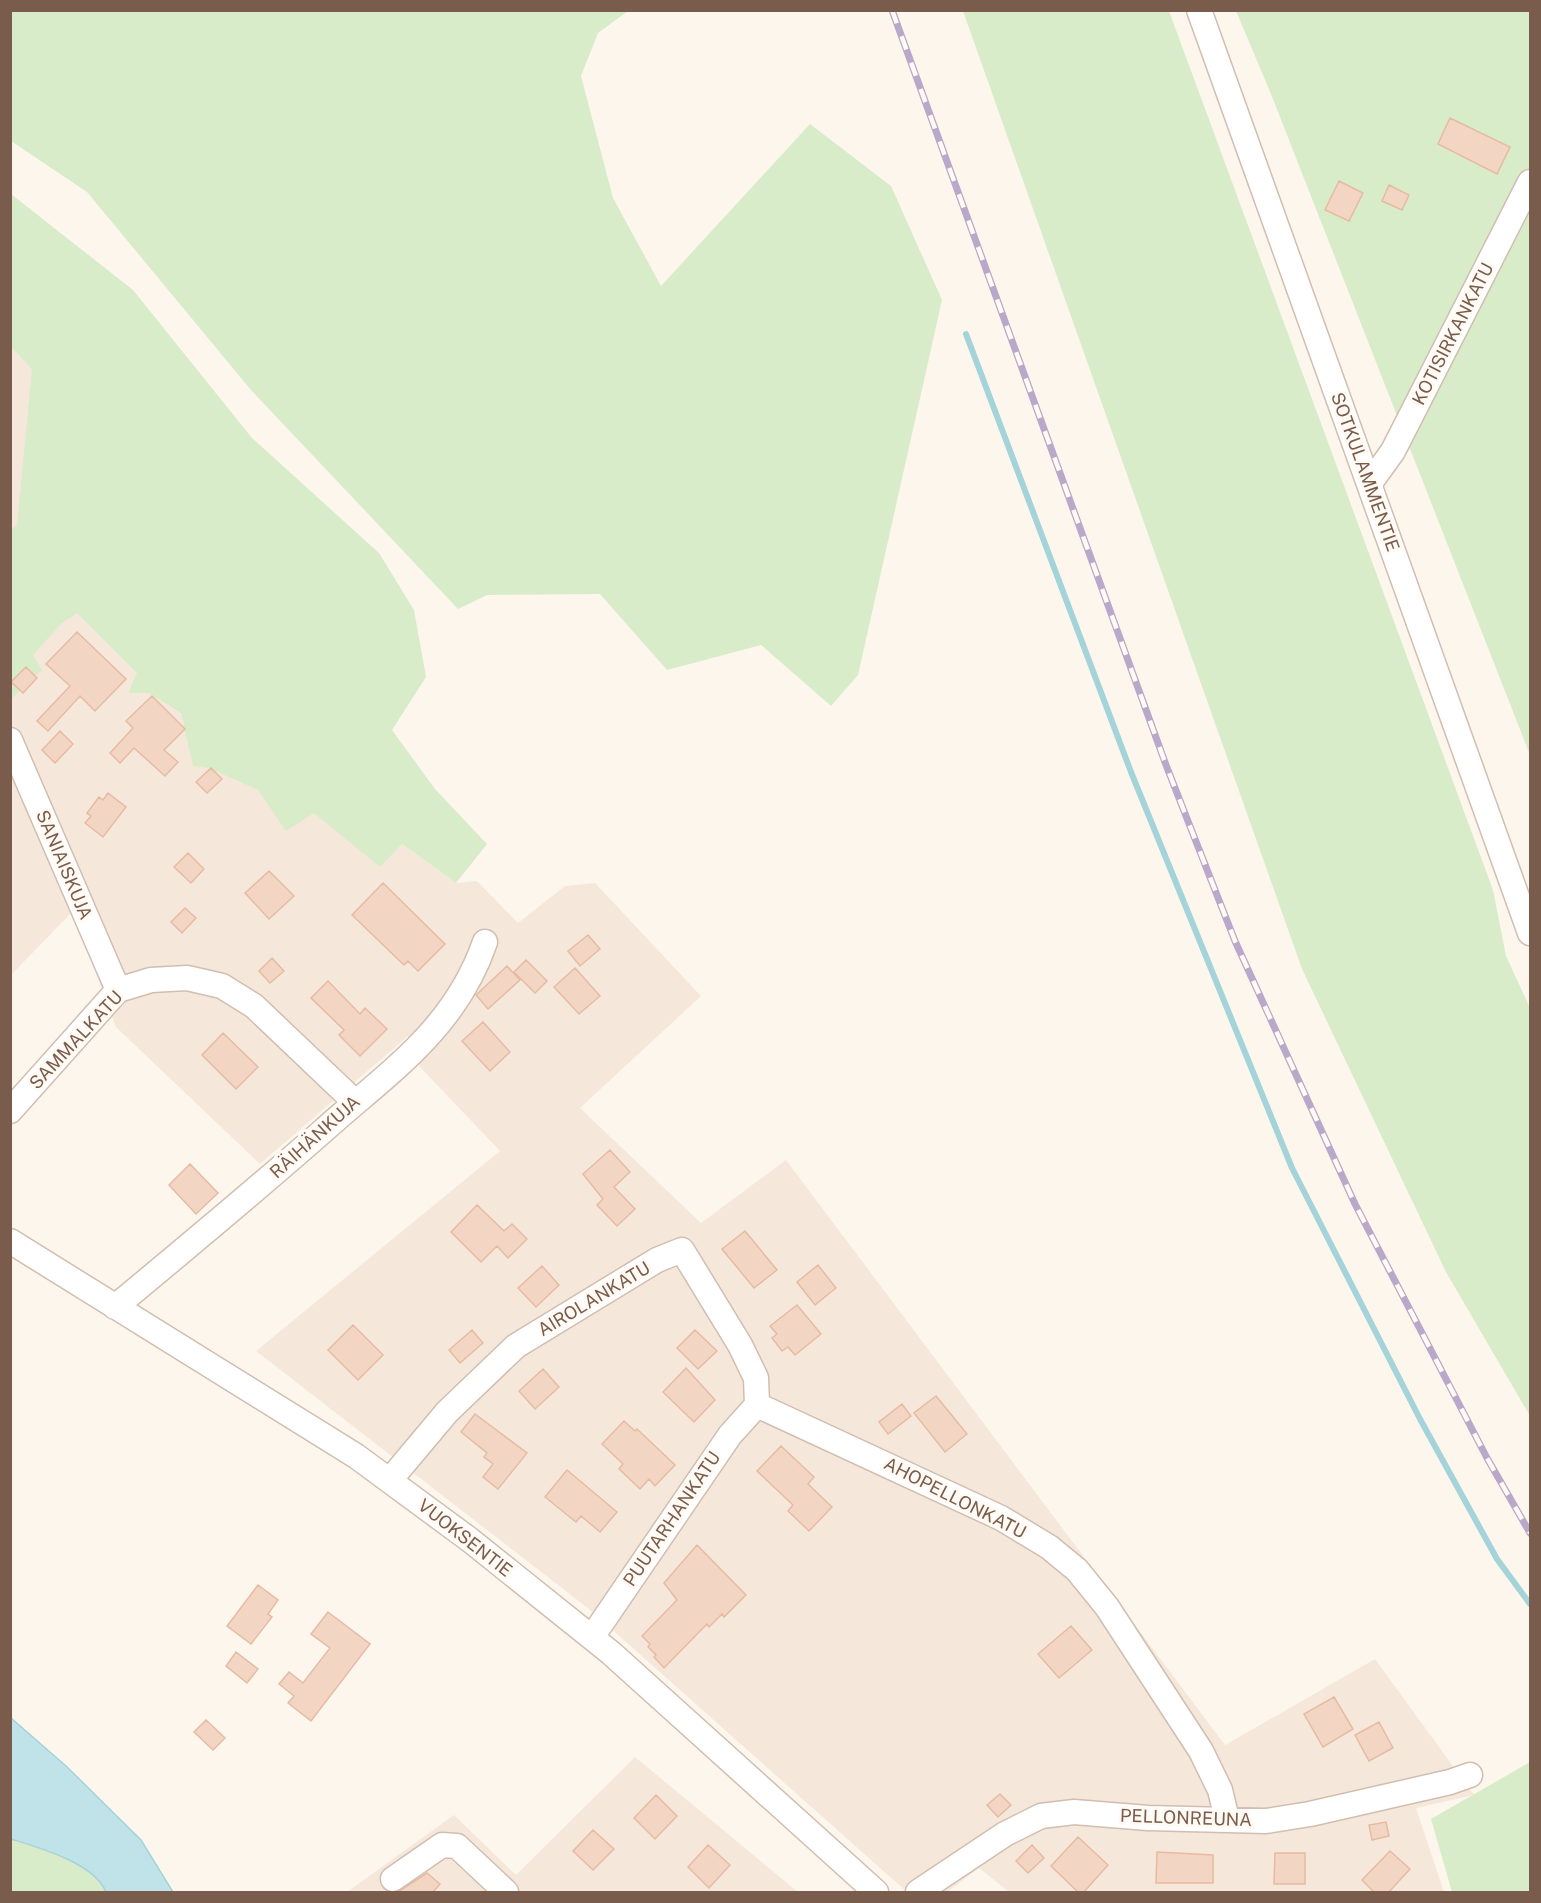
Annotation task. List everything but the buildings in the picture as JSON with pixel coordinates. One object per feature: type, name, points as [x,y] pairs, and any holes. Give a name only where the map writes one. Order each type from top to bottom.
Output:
[{"type":"street","name":"SOTKULAMMENTIE","points":[[1199,10],[1530,933]]},
{"type":"street","name":"KOTISIRKANKATU","points":[[1370,483],[1394,451],[1530,182]]},
{"type":"street","name":"SANIAISKUJA","points":[[10,740],[118,990]]},
{"type":"street","name":"RÄIHÄNKUJA","points":[[115,1307],[258,1188],[429,1037],[465,990],[485,942]]},
{"type":"street","name":"SAMMALKATU","points":[[10,1112],[118,990],[151,980],[187,978],[222,986],[254,1006],[355,1102]]},
{"type":"street","name":"VUOKSENTIE","points":[[10,1241],[390,1480],[592,1637],[876,1893]]},
{"type":"street","name":"AIROLANKATU","points":[[390,1480],[447,1412],[516,1346],[657,1260],[682,1250],[740,1345],[756,1378],[757,1405]]},
{"type":"street","name":"PUUTARHANKATU","points":[[592,1637],[730,1435],[757,1405]]},
{"type":"street","name":"AHOPELLONKATU","points":[[757,1405],[809,1427],[1002,1518],[1049,1547],[1077,1570],[1113,1616],[1201,1751],[1220,1790],[1227,1819]]},
{"type":"street","name":"PELLONREUNA","points":[[918,1893],[1005,1834],[1041,1816],[1074,1812],[1148,1818],[1266,1821],[1310,1814],[1450,1782],[1470,1775]]},
{"type":"street","points":[[393,1878],[441,1845],[457,1846],[506,1893]]},
{"type":"shaded area","points":[[11,347],[49,384],[35,524],[11,552]]},
{"type":"shaded area","points":[[81,593],[380,866],[402,844],[456,883],[477,881],[518,923],[565,886],[595,883],[701,996],[580,1108],[701,1223],[786,1160],[1225,1745],[1375,1659],[1474,1795],[1416,1808],[1444,1892],[1009,1892],[979,1868],[947,1892],[907,1892],[589,1609],[256,1351],[500,1151],[420,1067],[408,1036],[260,1164],[116,1027],[73,911],[11,975],[11,665]]},
{"type":"shaded area","points":[[635,1757],[798,1892],[347,1892],[454,1815],[516,1875]]},
{"type":"green space","points":[[10,11],[628,11],[598,33],[581,76],[613,198],[661,286],[810,124],[891,186],[942,300],[858,675],[831,706],[761,645],[667,670],[600,594],[487,595],[458,609],[251,390],[87,192],[11,141]]},
{"type":"green space","points":[[963,11],[1169,11],[1493,890],[1506,956],[1530,1008],[1530,1416],[1446,1272],[1302,969]]},
{"type":"green space","points":[[1236,11],[1530,11],[1530,755],[1271,94]]},
{"type":"green space","points":[[11,194],[133,290],[252,438],[379,553],[414,610],[426,677],[392,730],[435,789],[487,844],[456,883],[402,844],[380,867],[314,813],[286,831],[258,790],[209,768],[193,766],[181,713],[149,693],[128,693],[137,673],[77,613],[61,624],[33,655],[42,670],[11,699],[11,529],[17,525],[32,369],[11,347]]},
{"type":"green space","points":[[1530,1762],[1530,1892],[1452,1892],[1431,1819]]},
{"type":"green space","points":[[10,1839],[50,1852],[78,1865],[100,1882],[106,1892],[11,1892]]},
{"type":"water","points":[[11,1718],[66,1766],[141,1840],[173,1892],[106,1892],[100,1882],[78,1865],[51,1852],[11,1839]]},
{"type":"waterway","points":[[966,334],[1131,772],[1292,1168],[1420,1419],[1497,1559],[1530,1604]]},
{"type":"railway","points":[[892,10],[1166,765],[1235,941],[1355,1204],[1487,1458],[1530,1533]]}]
